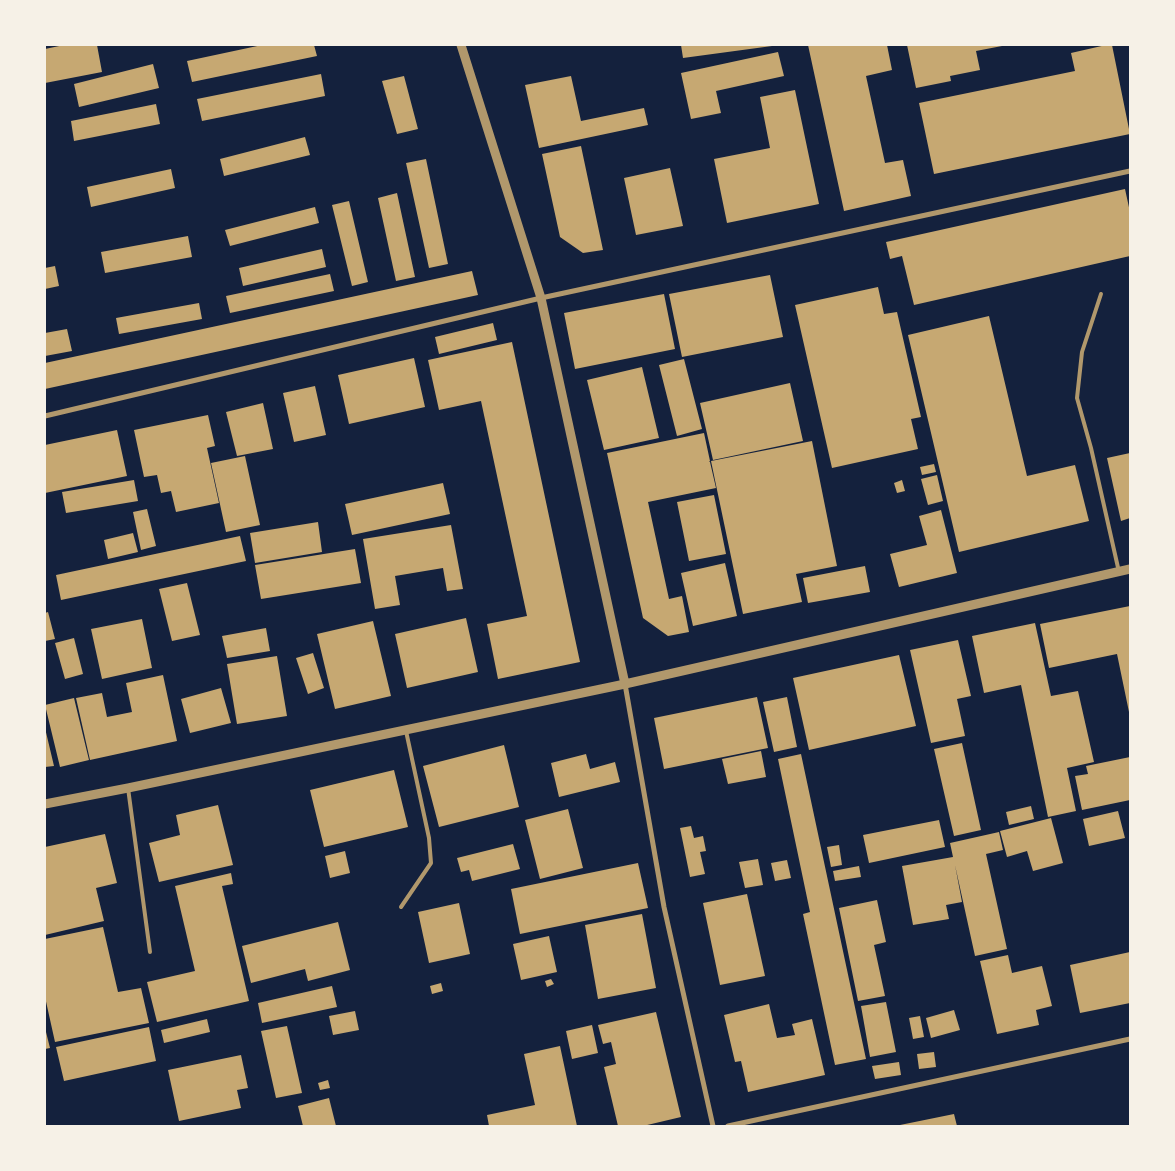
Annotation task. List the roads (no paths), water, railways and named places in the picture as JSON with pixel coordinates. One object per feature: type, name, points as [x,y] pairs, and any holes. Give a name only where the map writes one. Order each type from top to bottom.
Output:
[{"type":"street","points":[[461,45],[541,298],[625,684],[664,907],[713,1126]]},
{"type":"street","points":[[45,416],[541,298],[1130,171]]},
{"type":"street","points":[[45,804],[625,684],[1130,569]]},
{"type":"street","points":[[728,1126],[1130,1038]]},
{"type":"lane","points":[[1101,294],[1082,352],[1077,398],[1119,572]]},
{"type":"lane","points":[[400,907],[431,863],[429,838],[406,730]]},
{"type":"lane","points":[[128,788],[150,952]]}]
